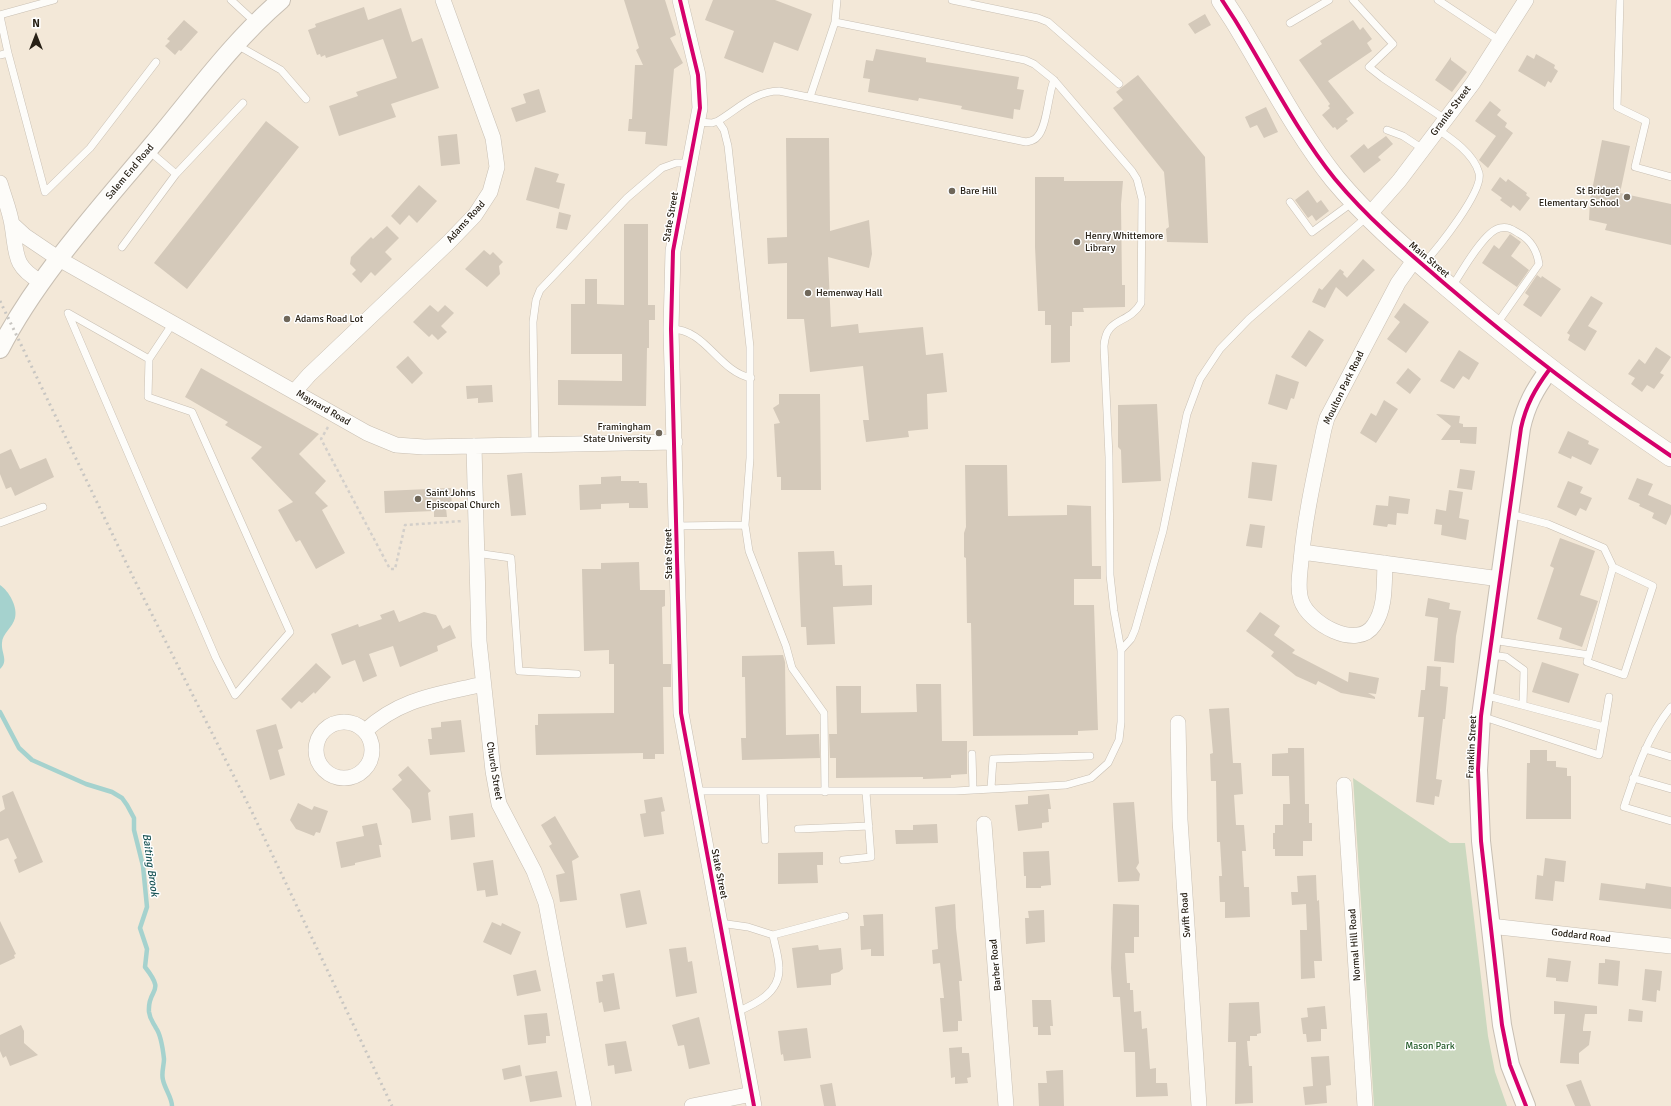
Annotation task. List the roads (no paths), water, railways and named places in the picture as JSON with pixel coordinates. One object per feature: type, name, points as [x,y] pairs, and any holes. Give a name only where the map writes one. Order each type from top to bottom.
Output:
[{"type":"main road","name":"Main Street","points":[[1222,0],[1236,10]]},
{"type":"main road","name":"Main Street","points":[[1228,0],[1236,10],[1317,154],[1361,208],[1419,262],[1494,326],[1549,370],[1671,456]]},
{"type":"street","name":"Adams Road","points":[[295,391],[309,375],[449,242],[475,215],[490,192],[497,167],[495,145],[443,0]]},
{"type":"street","name":"State Street","points":[[680,0],[698,75],[700,108],[673,251],[671,329],[681,713],[753,1100]]},
{"type":"street","name":"Granite Street","points":[[1361,208],[1391,192],[1473,83],[1526,0]]},
{"type":"street","name":"Salem End Road","points":[[0,349],[23,309],[59,259],[236,44],[277,3]]},
{"type":"street","points":[[0,183],[12,224],[14,250],[20,266],[29,275],[41,282]]},
{"type":"street","name":"Maynard Road","points":[[12,224],[29,239],[59,259],[381,440],[396,445],[424,447],[675,442]]},
{"type":"street","name":"Moulton Park Road","points":[[1385,563],[1380,614],[1370,631],[1362,635],[1342,635],[1331,630],[1305,608],[1300,590],[1302,552],[1307,515],[1328,418],[1398,283],[1419,262]]},
{"type":"street","name":"Franklin Street","points":[[1526,1106],[1515,1080],[1506,1046],[1490,926],[1478,804],[1478,770],[1481,716],[1525,411],[1531,395],[1549,370]]},
{"type":"street","name":"Church Street","points":[[474,446],[476,553],[483,684],[493,771],[499,804],[534,871],[546,903],[584,1106]]},
{"type":"street","points":[[1302,552],[1500,579]]},
{"type":"street","points":[[365,731],[389,711],[403,705],[419,699],[483,684]]},
{"type":"street","name":"Swift Road","points":[[1178,723],[1180,820],[1199,1106]]},
{"type":"street","name":"Normal Hill Road","points":[[1344,785],[1366,1106]]},
{"type":"street","name":"Barber Road","points":[[984,824],[1006,1106]]},
{"type":"street","name":"Goddard Road","points":[[1490,926],[1671,946]]},
{"type":"street","points":[[692,1106],[753,1100]]},
{"type":"lane","points":[[54,0],[0,16],[4,54],[45,192],[90,148],[156,62]]},
{"type":"lane","points":[[232,0],[256,23]]},
{"type":"lane","points":[[810,97],[835,22],[837,0]]},
{"type":"lane","points":[[952,0],[1038,18],[1048,22],[1119,84]]},
{"type":"lane","points":[[1290,23],[1328,0]]},
{"type":"lane","points":[[1353,0],[1393,44],[1369,67],[1441,124],[1472,160],[1479,174],[1477,187],[1453,228],[1419,262]]},
{"type":"lane","points":[[1438,0],[1500,41]]},
{"type":"lane","points":[[1620,0],[1617,107],[1646,121],[1635,167],[1671,177]]},
{"type":"lane","points":[[696,791],[866,792],[973,790],[1066,785],[1091,778],[1108,763],[1118,740],[1121,722],[1121,650],[1110,576],[1109,457],[1104,346],[1108,329],[1137,311],[1141,303],[1142,199],[1137,179],[1132,171],[1054,80],[1034,64],[1025,60],[835,22]]},
{"type":"lane","points":[[236,44],[281,70],[306,98]]},
{"type":"lane","points":[[698,122],[712,123],[718,121],[763,93],[779,91],[1026,142],[1032,141],[1038,137],[1042,130],[1048,97],[1054,80]]},
{"type":"lane","points":[[122,247],[176,174],[243,102]]},
{"type":"lane","points":[[718,121],[724,130],[728,146],[750,348],[750,474],[745,525],[749,550],[786,646],[792,668],[824,714],[825,792]]},
{"type":"lane","points":[[1387,130],[1403,136],[1423,149]]},
{"type":"lane","points":[[148,150],[176,174]]},
{"type":"lane","points":[[535,445],[533,316],[536,300],[540,290],[627,198],[662,168],[676,163],[689,163]]},
{"type":"lane","points":[[1290,202],[1312,232],[1361,208]]},
{"type":"lane","points":[[1121,650],[1131,638],[1135,630],[1157,555],[1168,512],[1187,414],[1200,379],[1220,349],[1361,208]]},
{"type":"lane","points":[[1450,289],[1488,234],[1498,228],[1510,228],[1524,236],[1532,244],[1538,254],[1539,264],[1494,326]]},
{"type":"lane","points":[[149,359],[68,313],[216,658],[235,695],[290,632],[192,412],[148,397],[149,359],[173,323]]},
{"type":"lane","points":[[671,329],[688,332],[696,336],[734,372],[751,378]]},
{"type":"lane","points":[[0,523],[42,507]]},
{"type":"lane","points":[[1509,514],[1548,524],[1604,548],[1613,567],[1653,586],[1624,675],[1587,662],[1613,567]]},
{"type":"lane","points":[[676,526],[745,525]]},
{"type":"lane","points":[[476,553],[511,558],[518,671],[577,674]]},
{"type":"lane","points":[[1491,648],[1589,655]]},
{"type":"lane","points":[[1491,648],[1524,670],[1523,705]]},
{"type":"lane","points":[[1484,695],[1604,727]]},
{"type":"lane","points":[[1481,716],[1599,755],[1609,697]]},
{"type":"lane","points":[[1671,707],[1661,719],[1645,749],[1624,807],[1671,821]]},
{"type":"lane","points":[[1645,749],[1671,757]]},
{"type":"lane","points":[[972,754],[973,790]]},
{"type":"lane","points":[[991,788],[993,759],[1090,756]]},
{"type":"lane","points":[[1634,778],[1671,789]]},
{"type":"lane","points":[[764,792],[765,840]]},
{"type":"lane","points":[[843,860],[871,857],[866,792]]},
{"type":"lane","points":[[798,829],[868,826]]},
{"type":"lane","points":[[720,923],[748,927],[773,935],[845,916]]},
{"type":"lane","points":[[737,1012],[759,1003],[774,987],[779,970],[773,935]]},
{"type":"water","points":[[0,585],[7,591],[12,600],[16,614],[14,621],[2,640],[4,663],[0,669]]},
{"type":"waterway","name":"Baiting Brook","points":[[0,712],[19,748],[32,760],[86,784],[112,792],[122,798],[134,818],[134,830],[143,866],[147,907],[140,928],[147,949],[145,967],[155,982],[154,991],[149,1004],[149,1012],[158,1031],[162,1047],[164,1059],[162,1077],[172,1106]]},
{"type":"railway","points":[[0,301],[134,579],[252,812],[392,1106]]},
{"type":"place","name":"Bare Hill","points":[[952,191]]},
{"type":"place","name":"St Bridget Elementary School","points":[[1627,197]]},
{"type":"place","name":"Henry Whittemore Library","points":[[1077,242]]},
{"type":"place","name":"Hemenway Hall","points":[[808,293]]},
{"type":"place","name":"Adams Road Lot","points":[[287,319]]},
{"type":"place","name":"Framingham State University","points":[[659,433]]},
{"type":"place","name":"Saint Johns Episcopal Church","points":[[418,499]]},
{"type":"park label","name":"Mason Park","points":[[1430,1046]]}]
